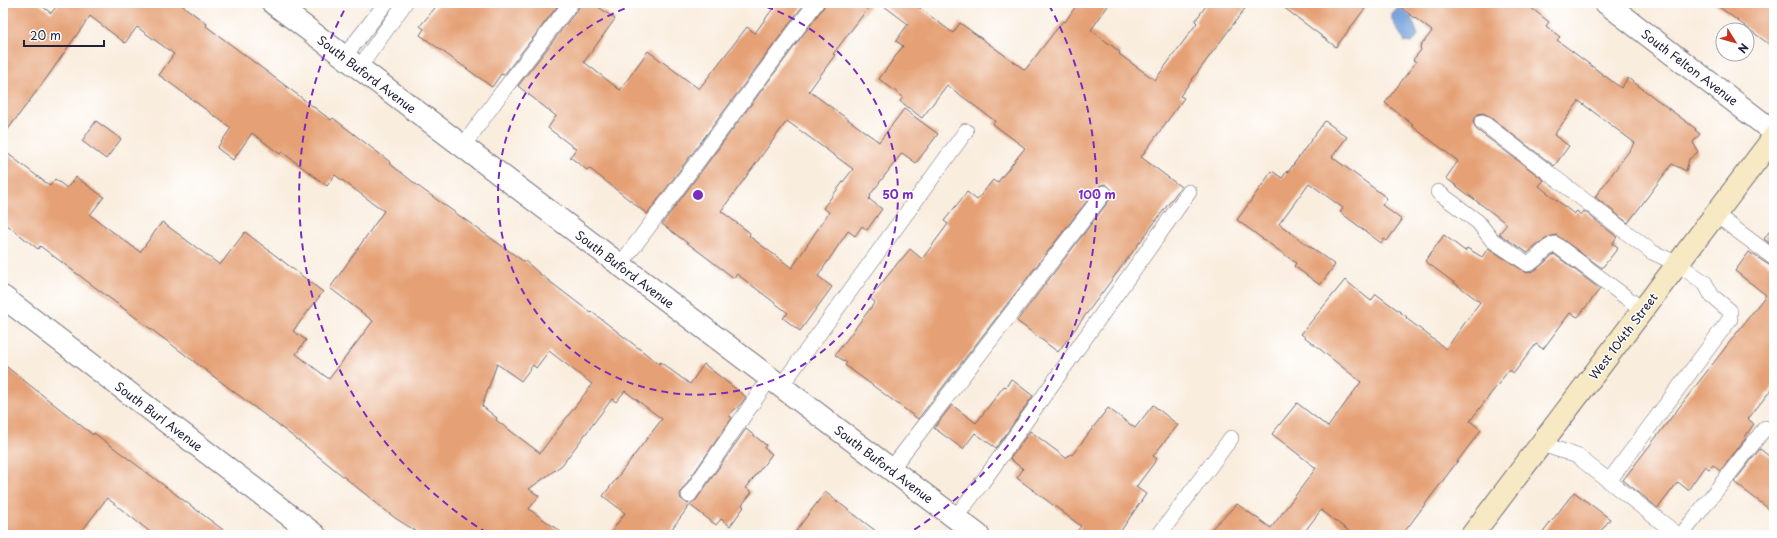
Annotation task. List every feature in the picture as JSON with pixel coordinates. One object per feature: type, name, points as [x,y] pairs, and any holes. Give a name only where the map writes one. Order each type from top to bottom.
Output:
[{"type":"street","name":"South Buford Avenue","points":[[273,3],[978,535]]},
{"type":"street","name":"South Felton Avenue","points":[[1606,3],[1774,132]]},
{"type":"street","name":"West 104th Street","points":[[1472,535],[1774,137]]},
{"type":"street","name":"South Burl Avenue","points":[[3,297],[315,535]]},
{"type":"lane","points":[[352,63],[386,3]]},
{"type":"lane","points":[[352,63],[405,3]]},
{"type":"lane","points":[[463,146],[502,92],[571,3]]},
{"type":"lane","points":[[620,265],[816,3]]},
{"type":"lane","points":[[1482,122],[1652,252],[1678,264],[1705,283],[1712,296],[1730,311],[1730,318],[1608,481]]},
{"type":"lane","points":[[689,495],[966,131]]},
{"type":"lane","points":[[955,518],[986,478],[1190,192]]},
{"type":"lane","points":[[1438,192],[1478,222],[1492,240],[1528,264],[1534,262],[1547,247],[1555,244],[1643,310]]},
{"type":"lane","points":[[891,469],[1104,193]]},
{"type":"lane","points":[[1715,214],[1774,258]]},
{"type":"lane","points":[[1542,444],[1577,456],[1678,535],[1683,533],[1765,428]]},
{"type":"lane","points":[[1159,535],[1231,438]]},
{"type":"water","points":[[1399,8],[1411,17],[1418,35],[1412,43],[1405,42],[1392,20],[1392,13]]},
{"type":"building","points":[[3,3],[38,3],[51,13],[59,3],[179,3],[207,24],[206,26],[331,120],[333,118],[422,189],[523,261],[524,260],[540,274],[659,364],[660,362],[690,384],[704,364],[746,397],[741,404],[728,415],[732,418],[682,490],[680,495],[681,499],[688,504],[696,500],[746,429],[766,445],[764,448],[772,454],[746,488],[752,492],[742,505],[744,507],[730,526],[721,519],[716,525],[690,505],[667,535],[609,535],[625,513],[603,496],[662,419],[625,391],[616,402],[612,399],[562,465],[529,489],[539,496],[529,509],[565,535],[422,535],[395,518],[303,444],[40,246],[38,249],[3,222],[3,150],[50,186],[55,179],[67,188],[76,177],[104,197],[90,215],[140,252],[162,222],[220,265],[245,232],[323,292],[293,331],[306,340],[296,354],[329,379],[373,321],[330,288],[384,211],[335,175],[327,186],[282,152],[280,154],[252,133],[233,160],[217,148],[231,128],[159,75],[174,54],[137,27],[125,43],[90,16],[48,76],[3,136]],"holes":[[[549,351],[592,384],[540,453],[496,420],[497,418],[482,406],[497,364],[521,381],[533,365],[536,368]]]},
{"type":"building","points":[[439,3],[560,3],[504,75],[501,74],[492,87],[420,35],[424,29],[420,26]]},
{"type":"building","points":[[580,3],[593,3],[615,19],[584,62],[620,90],[648,51],[699,89],[747,27],[755,33],[777,3],[805,3],[647,214],[589,168],[587,170],[570,157],[576,149],[548,128],[556,116],[518,86],[578,9]]},
{"type":"building","points":[[825,3],[872,3],[833,54],[835,55],[809,91],[879,142],[904,109],[938,134],[916,163],[902,153],[870,195],[871,196],[869,199],[882,209],[867,230],[862,226],[855,236],[848,231],[818,276],[832,287],[800,331],[783,318],[788,313],[737,274],[734,278],[662,224],[823,8]],"holes":[[[787,121],[853,169],[823,208],[829,212],[792,268],[749,236],[750,233],[721,211]]]},
{"type":"building","points":[[880,3],[913,3],[953,33],[960,23],[1025,70],[1063,21],[1065,22],[1078,3],[1110,3],[1091,30],[1120,52],[1119,54],[1155,80],[1197,23],[1195,21],[1208,3],[1249,3],[1180,96],[1184,98],[1141,157],[1181,187],[1058,352],[1017,321],[1111,198],[1112,190],[1106,184],[1097,188],[918,419],[845,365],[847,363],[835,355],[875,302],[870,298],[910,249],[922,259],[948,224],[944,221],[967,192],[977,200],[993,180],[997,183],[1025,148],[993,124],[995,121],[947,85],[922,118],[900,101],[903,97],[879,79],[903,46],[896,41],[908,24]]},
{"type":"building","points":[[1278,3],[1369,3],[1336,47]]},
{"type":"building","points":[[1395,3],[1525,3],[1549,22],[1546,26],[1560,37],[1557,40],[1621,88],[1628,78],[1696,129],[1695,130],[1700,134],[1693,142],[1698,152],[1689,159],[1686,171],[1672,164],[1628,223],[1595,197],[1635,143],[1579,101],[1554,135],[1569,146],[1554,166],[1487,115],[1483,113],[1478,114],[1473,121],[1476,129],[1544,180],[1539,186],[1574,214],[1577,211],[1581,215],[1584,211],[1617,237],[1612,244],[1618,248],[1602,268],[1556,235],[1542,241],[1528,253],[1499,234],[1507,224],[1446,178],[1458,161],[1412,126],[1413,125],[1385,103],[1416,62],[1413,60],[1421,50],[1420,47],[1432,31]]},
{"type":"building","points":[[1714,3],[1774,3],[1774,48],[1755,34],[1755,22],[1739,22]]},
{"type":"building","points":[[96,121],[121,139],[106,159],[82,141]]},
{"type":"building","points":[[1325,121],[1347,137],[1332,157],[1387,198],[1382,205],[1402,220],[1387,241],[1384,239],[1381,243],[1340,212],[1343,208],[1309,183],[1279,224],[1335,265],[1320,285],[1294,266],[1296,263],[1237,220],[1272,171],[1282,178]]},
{"type":"building","points":[[1774,225],[1774,247],[1764,239]]},
{"type":"building","points":[[1444,235],[1465,251],[1467,248],[1482,257],[1488,248],[1527,273],[1537,269],[1554,254],[1600,289],[1578,317],[1570,313],[1543,349],[1536,344],[1514,373],[1509,370],[1470,421],[1481,430],[1402,535],[1354,535],[1321,510],[1302,535],[1205,535],[1237,504],[1271,528],[1316,468],[1272,434],[1297,403],[1328,427],[1361,382],[1301,334],[1345,280],[1371,301],[1376,294],[1446,349],[1480,302],[1425,261]]},
{"type":"building","points":[[1749,252],[1774,267],[1774,386],[1748,419],[1754,424],[1745,437],[1746,438],[1720,471],[1713,465],[1709,469],[1705,466],[1688,490],[1678,482],[1658,508],[1623,480],[1766,295],[1735,271]]},
{"type":"building","points":[[3,364],[93,435],[94,433],[230,535],[154,535],[107,498],[79,535],[3,535]]},
{"type":"building","points":[[1011,379],[1033,396],[996,448],[975,433],[963,449],[934,428],[952,405],[976,423]]},
{"type":"building","points":[[1153,405],[1178,425],[1153,456],[1157,459],[1136,487],[1146,494],[1118,535],[1074,535],[1081,526],[1017,478],[1023,469],[1010,459],[1030,431],[1066,458],[1070,454],[1072,455],[1108,408],[1135,428]]},
{"type":"building","points":[[1760,449],[1774,460],[1774,513],[1734,482]]},
{"type":"building","points":[[825,492],[881,535],[793,535]]},
{"type":"building","points":[[1574,492],[1610,519],[1598,535],[1541,535]]}]
